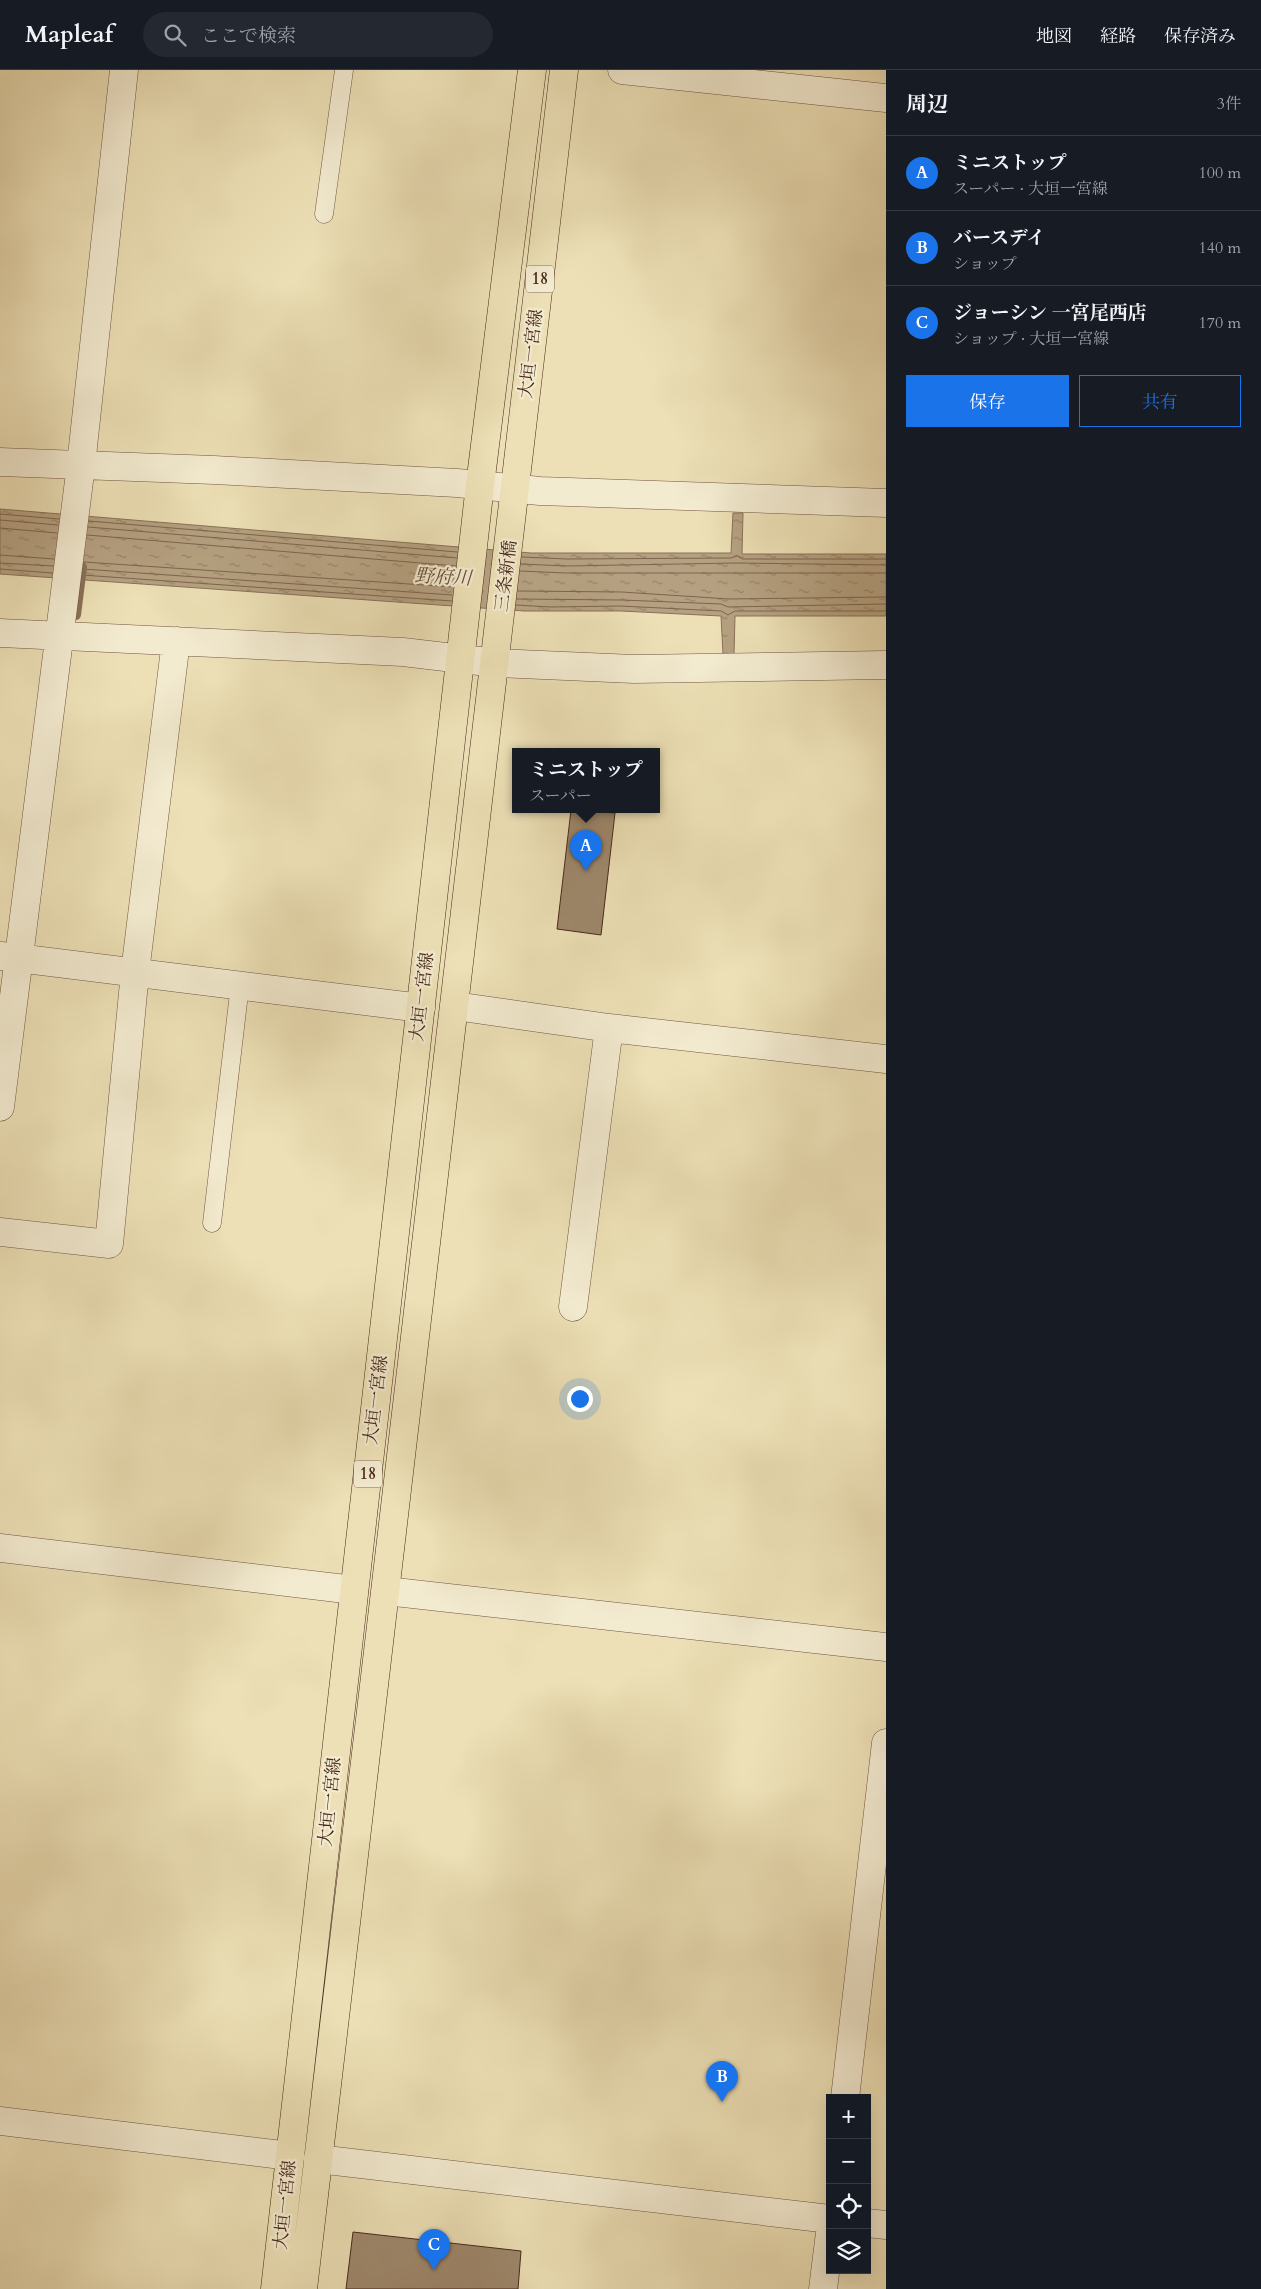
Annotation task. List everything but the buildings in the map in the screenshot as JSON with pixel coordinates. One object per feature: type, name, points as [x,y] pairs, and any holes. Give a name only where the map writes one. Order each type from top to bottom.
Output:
[{"type":"main road","name":"大垣一宮線","points":[[480,485],[532,70]]},
{"type":"main road","name":"大垣一宮線","points":[[516,489],[564,70]]},
{"type":"main road","name":"三条新橋","points":[[461,660],[480,485]]},
{"type":"main road","name":"三条新橋","points":[[496,663],[516,489]]},
{"type":"main road","name":"大垣一宮線","points":[[275,2289],[461,660]]},
{"type":"main road","name":"大垣一宮線","points":[[303,2289],[496,663]]},
{"type":"street","points":[[0,1108],[9,957],[60,635],[81,465],[124,70]]},
{"type":"street","points":[[622,70],[886,98]]},
{"type":"street","points":[[0,462],[214,470],[672,497],[886,503]]},
{"type":"street","points":[[0,633],[403,652],[496,663],[634,668],[886,665]]},
{"type":"street","points":[[0,1232],[109,1244],[135,972],[176,641]]},
{"type":"street","points":[[9,957],[421,1008]]},
{"type":"street","points":[[455,1006],[609,1028],[886,1059]]},
{"type":"street","points":[[573,1307],[609,1028]]},
{"type":"street","points":[[0,1548],[354,1590]]},
{"type":"street","points":[[386,1592],[886,1647]]},
{"type":"street","points":[[845,2094],[886,1743]]},
{"type":"street","points":[[0,2121],[290,2156]]},
{"type":"street","points":[[318,2159],[826,2219]]},
{"type":"street","points":[[871,2223],[886,2225]]},
{"type":"street","points":[[823,2289],[826,2265]]},
{"type":"lane","points":[[324,214],[344,70]]},
{"type":"lane","points":[[212,1223],[240,985]]},
{"type":"water","name":"野府川","points":[[0,509],[531,553],[731,553],[733,513],[743,513],[742,554],[886,554],[886,616],[735,616],[734,655],[723,654],[721,616],[621,611],[524,611],[0,574]]},
{"type":"waterway","points":[[76,615],[82,567]]},
{"type":"place","name":"ミニストップ","points":[[586,871]]},
{"type":"place","name":"バースデイ","points":[[722,2102]]},
{"type":"place","name":"ジョーシン 一宮尾西店","points":[[434,2270]]}]
